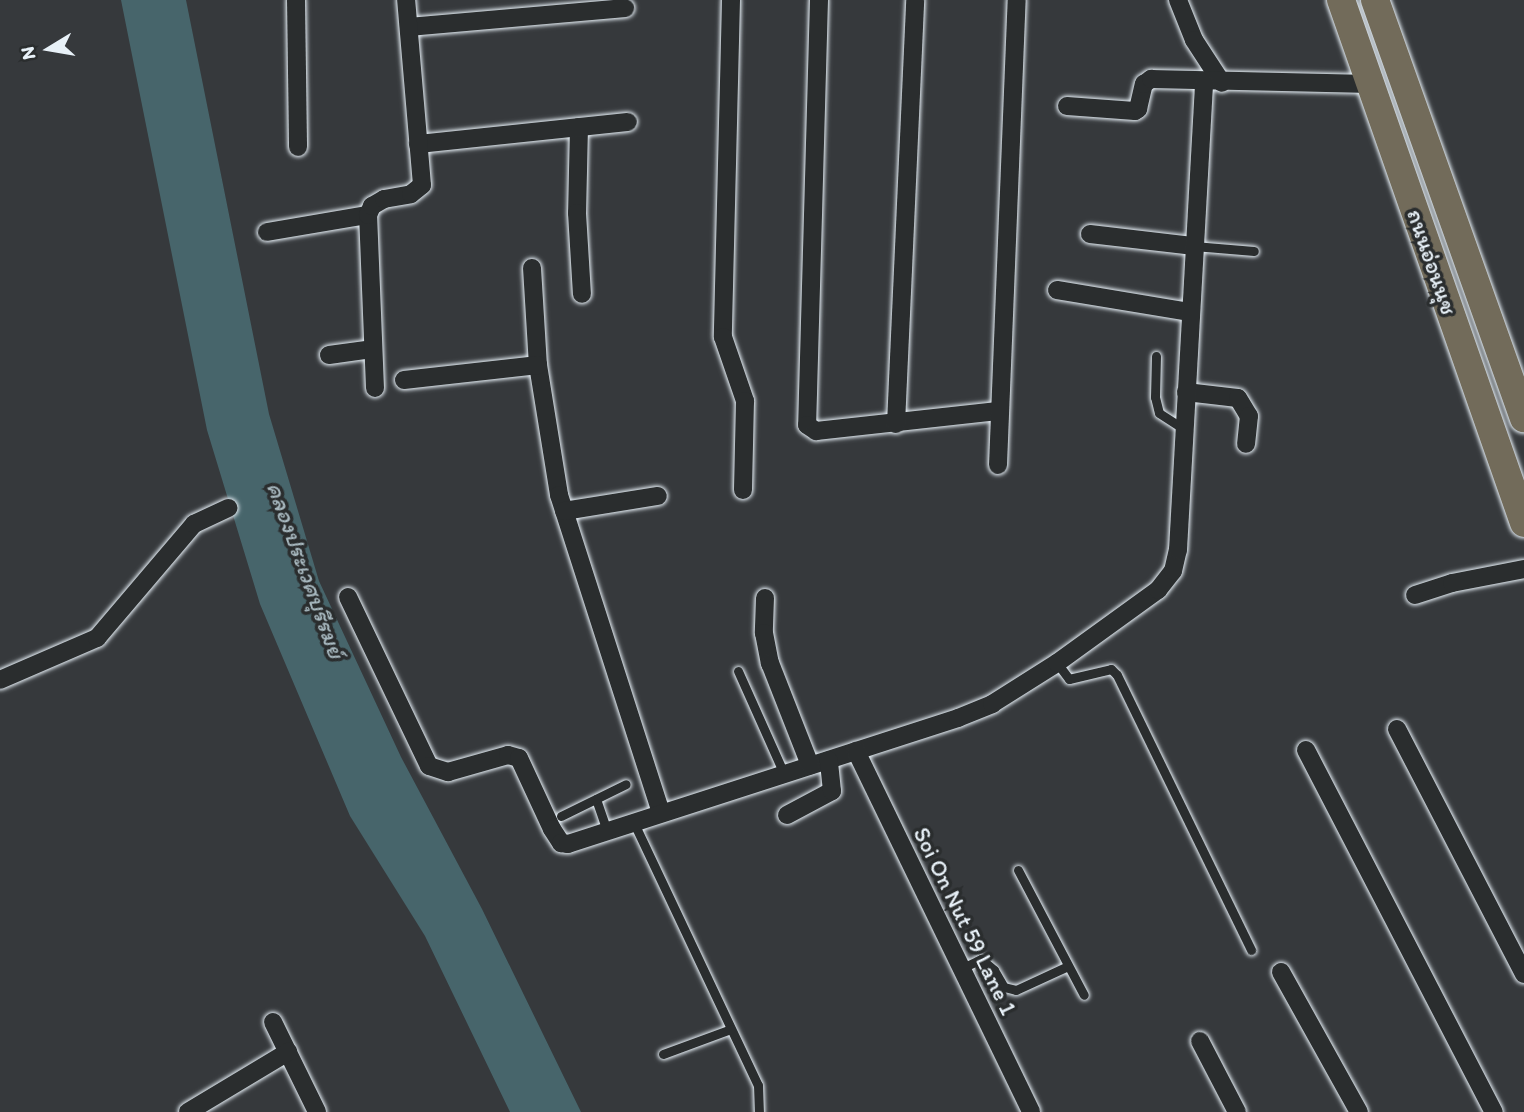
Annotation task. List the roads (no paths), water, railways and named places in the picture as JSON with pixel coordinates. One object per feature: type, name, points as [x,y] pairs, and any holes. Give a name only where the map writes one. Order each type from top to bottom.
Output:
[{"type":"main road","name":"ถนนอ่อนนุช","points":[[1341,0],[1524,523]]},
{"type":"main road","name":"ถนนอ่อนนุช","points":[[1375,0],[1524,418]]},
{"type":"main road","points":[[1405,184],[1435,174]]},
{"type":"street","points":[[296,0],[298,147]]},
{"type":"street","points":[[375,388],[368,215],[372,206],[419,190],[422,185],[406,0]]},
{"type":"street","points":[[731,0],[723,337],[745,401],[743,490]]},
{"type":"street","points":[[819,0],[807,425],[816,431],[998,411]]},
{"type":"street","points":[[896,424],[915,0]]},
{"type":"street","points":[[998,465],[998,411],[1017,0]]},
{"type":"street","points":[[348,597],[429,766],[448,772],[495,758],[519,758],[561,843],[568,844],[969,714],[992,704],[1057,663],[1158,590],[1173,571],[1178,550],[1194,246],[1213,83],[1178,0]]},
{"type":"street","points":[[409,27],[625,8]]},
{"type":"street","points":[[1067,106],[1135,111],[1138,109],[1144,84],[1151,79],[1213,83],[1370,84]]},
{"type":"street","points":[[418,144],[628,122]]},
{"type":"street","points":[[579,127],[577,213],[582,294]]},
{"type":"street","points":[[267,232],[368,215]]},
{"type":"street","points":[[1090,234],[1194,246]]},
{"type":"street","points":[[532,268],[538,365],[562,505],[661,813]]},
{"type":"street","points":[[1056,290],[1190,312]]},
{"type":"street","points":[[329,355],[372,349]]},
{"type":"street","points":[[404,380],[538,365]]},
{"type":"street","points":[[1186,392],[1238,398],[1249,416],[1246,444]]},
{"type":"street","points":[[562,505],[657,496]]},
{"type":"street","points":[[0,680],[97,638],[194,524],[228,508]]},
{"type":"street","points":[[1415,595],[1452,583],[1524,569]]},
{"type":"street","points":[[765,597],[764,633],[770,663],[810,765]]},
{"type":"street","points":[[1397,729],[1524,974]]},
{"type":"street","points":[[1306,750],[1494,1112]]},
{"type":"street","name":"Soi On Nut 59 Lane 1","points":[[856,751],[1031,1112]]},
{"type":"street","points":[[787,815],[832,791],[829,760]]},
{"type":"street","points":[[1281,972],[1359,1112]]},
{"type":"street","points":[[273,1022],[317,1112]]},
{"type":"street","points":[[1200,1041],[1237,1112]]},
{"type":"street","points":[[188,1112],[288,1052]]},
{"type":"lane","points":[[1194,246],[1254,251]]},
{"type":"lane","points":[[1156,356],[1155,397],[1159,413],[1184,429]]},
{"type":"lane","points":[[1057,663],[1069,679],[1111,669],[1117,675],[1251,950]]},
{"type":"lane","points":[[738,671],[784,774]]},
{"type":"lane","points":[[561,816],[626,784]]},
{"type":"lane","points":[[596,799],[607,831]]},
{"type":"lane","points":[[633,821],[758,1085],[759,1112]]},
{"type":"lane","points":[[1018,870],[1084,995]]},
{"type":"lane","points":[[960,969],[981,959],[995,970],[1004,987],[1016,990],[1068,966]]},
{"type":"lane","points":[[663,1054],[731,1029]]},
{"type":"water","name":"คลองประเวศบุรีรมย์","points":[[121,0],[186,0],[269,414],[319,581],[401,757],[482,909],[581,1112],[510,1112],[425,936],[350,816],[260,604],[207,430]]}]
